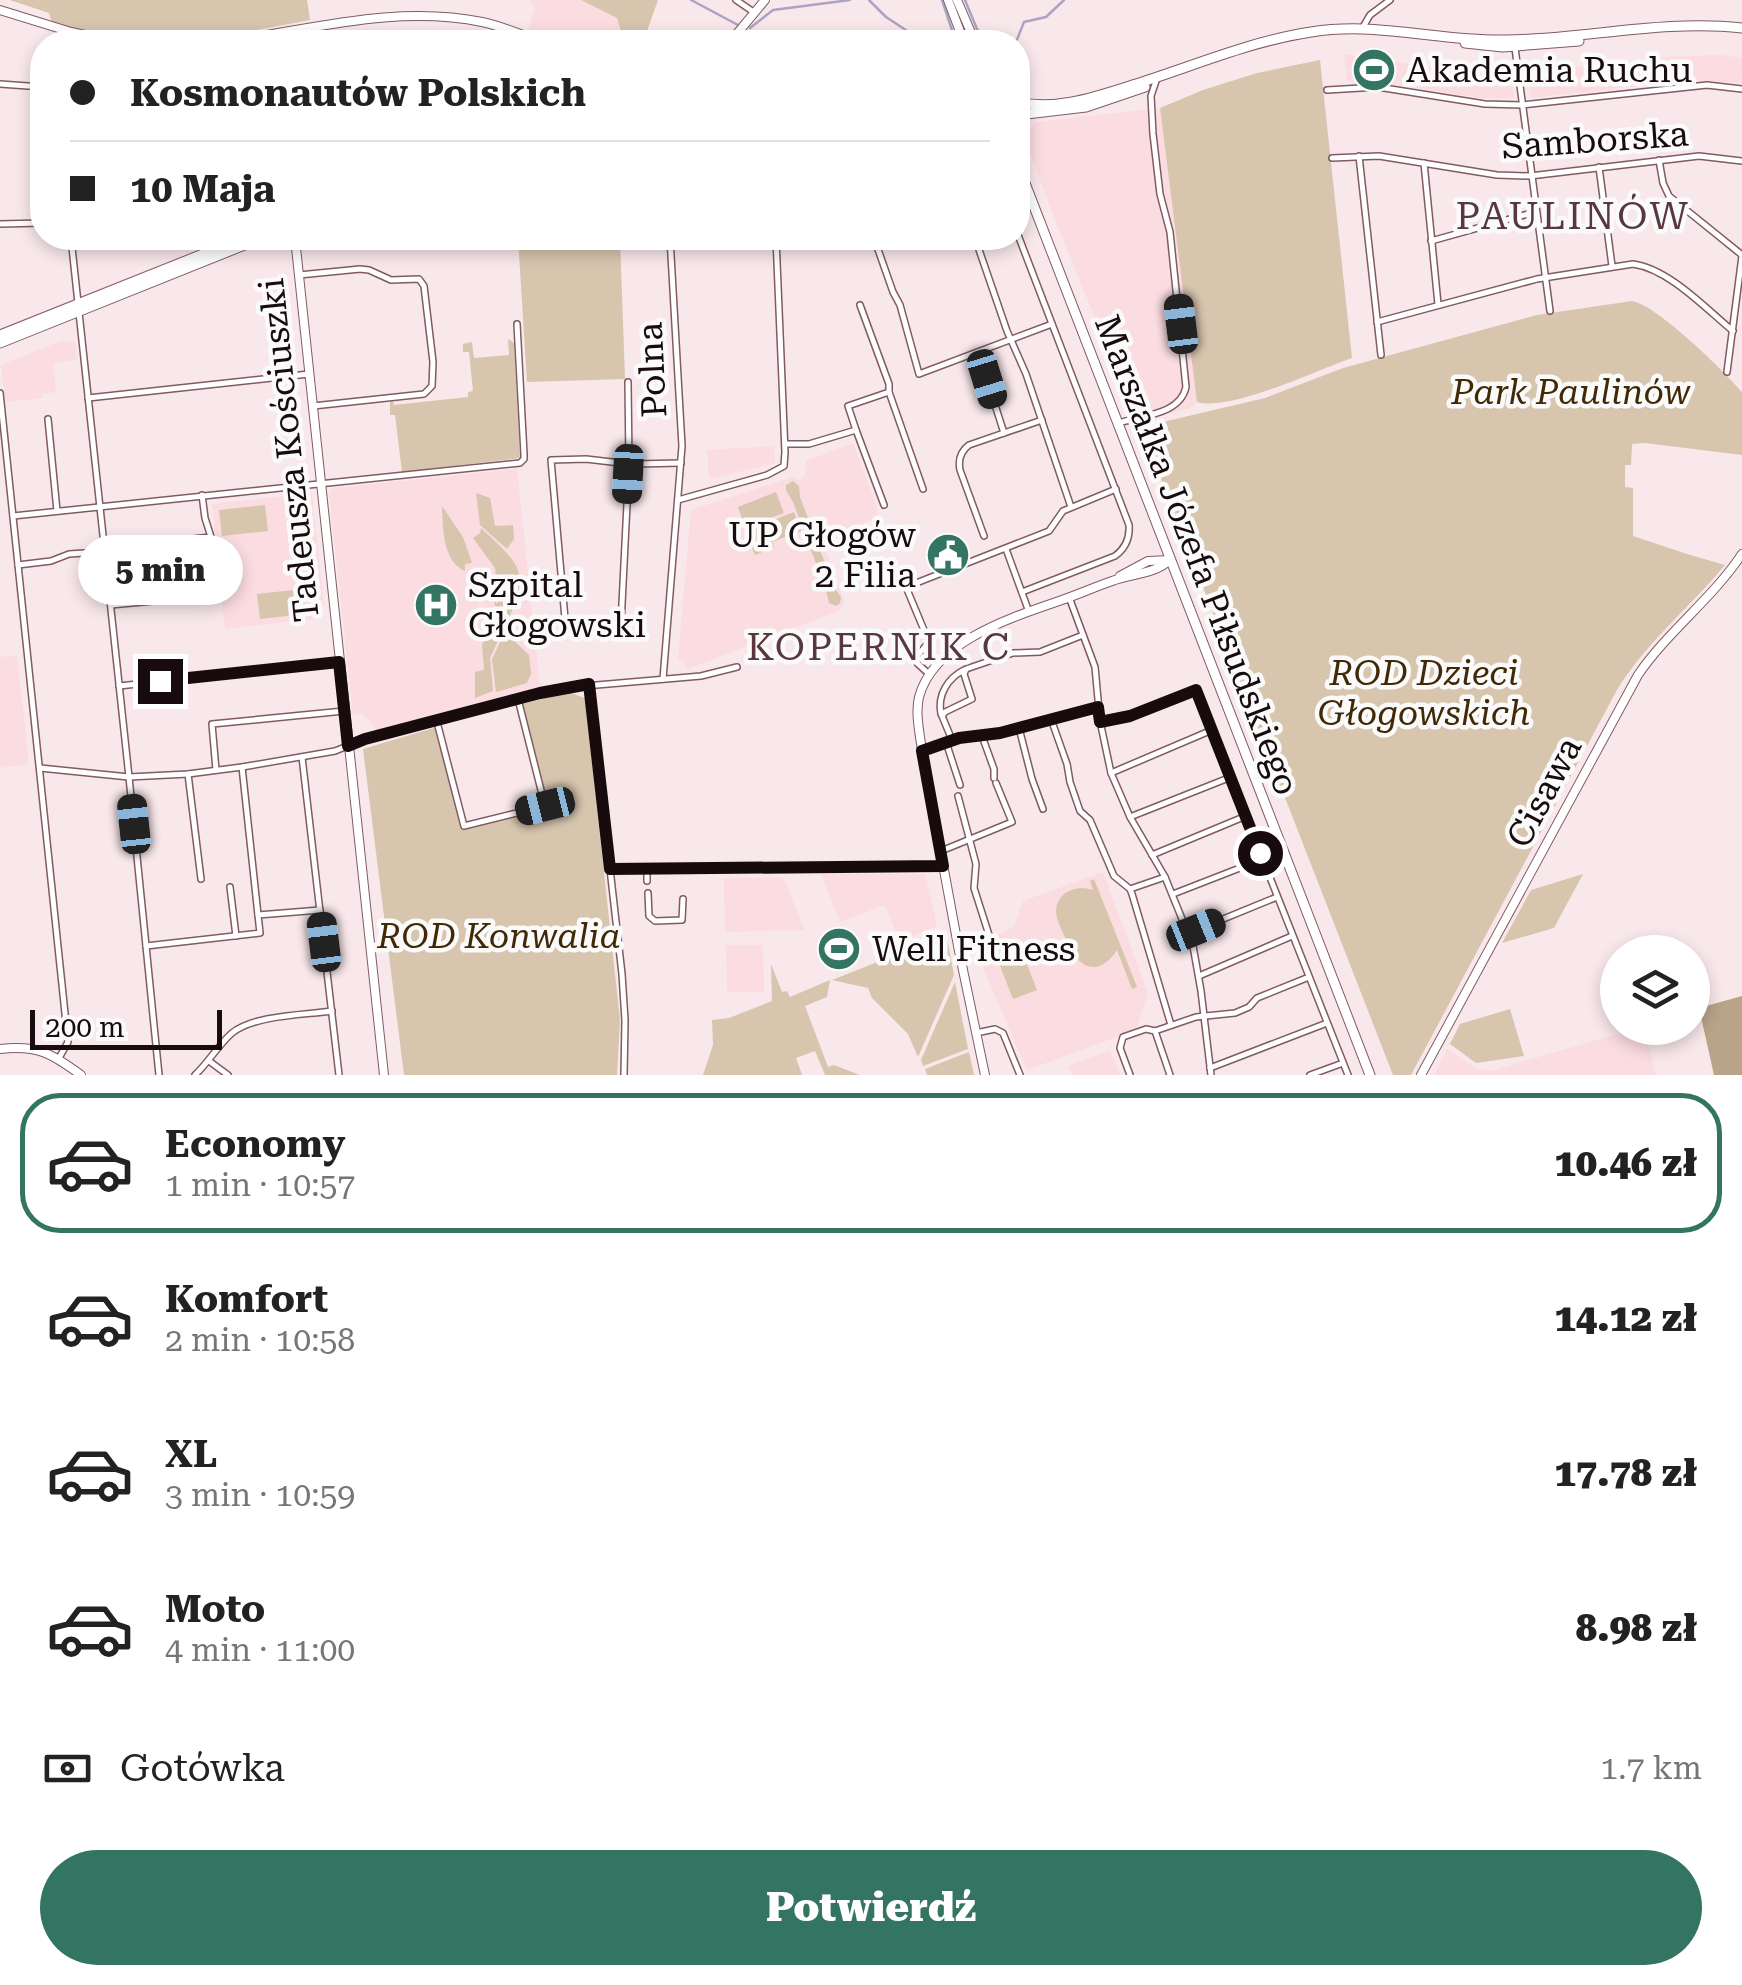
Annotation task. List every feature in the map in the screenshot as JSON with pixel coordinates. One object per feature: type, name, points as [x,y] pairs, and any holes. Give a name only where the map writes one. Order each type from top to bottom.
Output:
[{"type":"main road","points":[[1030,103],[1072,102],[1286,37],[1322,30],[1363,27],[1434,34],[1480,46],[1680,26],[1742,28]]},
{"type":"main road","points":[[1030,113],[1146,92],[1160,78]]},
{"type":"main road","name":"Marszałka Józefa Piłsudskiego","points":[[1030,196],[1370,1075]]},
{"type":"main road","points":[[0,343],[215,250]]},
{"type":"main road","points":[[0,335],[230,250]]},
{"type":"street","points":[[736,0],[755,12]]},
{"type":"street","points":[[740,30],[765,0]]},
{"type":"street","points":[[948,0],[959,30]]},
{"type":"street","points":[[957,0],[970,30]]},
{"type":"street","points":[[1363,27],[1370,15],[1390,0]]},
{"type":"street","points":[[0,10],[50,30]]},
{"type":"street","points":[[311,30],[400,16],[445,17],[506,30]]},
{"type":"street","points":[[1514,43],[1550,311]]},
{"type":"street","points":[[0,84],[30,86]]},
{"type":"street","points":[[1118,424],[1177,404],[1186,388],[1170,232],[1160,194],[1146,92],[1130,86]]},
{"type":"street","points":[[1328,90],[1378,87],[1486,104],[1522,105],[1693,86],[1742,89]]},
{"type":"street","points":[[1359,156],[1381,355]]},
{"type":"street","name":"Samborska","points":[[1332,158],[1378,156],[1530,176],[1704,156],[1742,161]]},
{"type":"street","points":[[1659,160],[1663,184],[1670,196],[1742,254],[1727,372]]},
{"type":"street","points":[[1424,163],[1438,305]]},
{"type":"street","points":[[1599,167],[1612,266]]},
{"type":"street","points":[[1432,241],[1535,212]]},
{"type":"street","points":[[0,224],[30,224]]},
{"type":"street","points":[[72,250],[159,1075]]},
{"type":"street","name":"Tadeusza Kościuszki","points":[[296,250],[384,1075]]},
{"type":"street","name":"Polna","points":[[663,679],[681,464],[671,250]]},
{"type":"street","points":[[678,500],[777,471],[785,462],[777,250]]},
{"type":"street","points":[[878,250],[900,305],[919,374],[1052,324]]},
{"type":"street","points":[[979,250],[1071,507]]},
{"type":"street","points":[[1022,592],[1120,552],[1130,533],[1024,250]]},
{"type":"street","points":[[1377,322],[1545,278],[1612,266],[1644,266],[1662,274],[1734,330]]},
{"type":"street","points":[[299,274],[360,269],[391,280],[419,279],[424,286],[433,362],[432,386],[424,394],[313,406]]},
{"type":"street","points":[[860,305],[923,490]]},
{"type":"street","points":[[13,516],[523,461],[517,324]]},
{"type":"street","points":[[978,352],[1004,433]]},
{"type":"street","points":[[88,398],[309,374]]},
{"type":"street","points":[[628,382],[629,464],[619,627],[569,631],[564,627],[550,460],[586,459],[629,464],[681,464]]},
{"type":"street","points":[[884,504],[848,406],[888,392]]},
{"type":"street","points":[[0,393],[68,1042],[59,1058]]},
{"type":"street","points":[[48,419],[57,511]]},
{"type":"street","points":[[984,536],[962,478],[962,452],[969,445],[1042,420]]},
{"type":"street","points":[[785,444],[809,444],[856,430]]},
{"type":"street","points":[[930,675],[917,663],[918,655],[929,642],[906,587],[1049,531],[1059,514],[1116,490]]},
{"type":"street","points":[[18,565],[51,562],[69,554],[211,537],[202,496]]},
{"type":"street","points":[[1117,579],[1148,561],[1163,541]]},
{"type":"street","points":[[1006,548],[1029,612]]},
{"type":"street","name":"Cisawa","points":[[1421,1075],[1638,675],[1742,554]]},
{"type":"street","points":[[1148,561],[1170,560]]},
{"type":"street","points":[[985,1073],[922,751],[918,698],[946,655],[962,644],[1029,612],[1117,579],[1156,570],[1170,560]]},
{"type":"street","points":[[1733,569],[1742,574]]},
{"type":"street","points":[[1156,570],[1177,578]]},
{"type":"street","points":[[110,605],[216,594]]},
{"type":"street","points":[[1069,597],[1095,667],[1100,722],[1111,773],[1189,932],[1199,976],[1210,1072],[1327,1023]]},
{"type":"street","points":[[960,785],[940,705],[944,689],[953,677],[966,668],[1014,653],[1040,652],[1083,635]]},
{"type":"street","points":[[118,686],[339,662]]},
{"type":"street","points":[[40,768],[129,777],[242,768],[335,752],[365,739],[589,684],[701,676],[736,666]]},
{"type":"street","points":[[942,716],[972,699],[964,674],[966,668]]},
{"type":"street","points":[[589,684],[625,1020],[624,1075]]},
{"type":"street","points":[[1100,722],[1130,716],[1196,690],[1348,1075]]},
{"type":"street","points":[[437,720],[464,826],[545,806],[518,699]]},
{"type":"street","points":[[922,751],[949,741],[1098,707]]},
{"type":"street","points":[[216,770],[212,724],[344,711]]},
{"type":"street","points":[[1051,719],[1080,812],[1090,820],[1114,876],[1130,888],[1171,1025]]},
{"type":"street","points":[[1019,728],[1042,809]]},
{"type":"street","points":[[1111,773],[1212,730]]},
{"type":"street","points":[[941,852],[1012,820],[982,736]]},
{"type":"street","points":[[302,757],[339,1075]]},
{"type":"street","points":[[146,946],[260,933],[242,768]]},
{"type":"street","points":[[188,774],[200,878]]},
{"type":"street","points":[[1130,817],[1231,777]]},
{"type":"street","points":[[958,796],[976,864],[974,888],[989,936]]},
{"type":"street","points":[[1152,855],[1246,816]]},
{"type":"street","points":[[1173,894],[1262,859]]},
{"type":"street","points":[[610,869],[943,866]]},
{"type":"street","points":[[646,868],[647,881]]},
{"type":"street","points":[[1130,888],[1165,877]]},
{"type":"street","points":[[230,887],[236,936]]},
{"type":"street","points":[[648,893],[649,916],[654,922],[682,920],[683,899]]},
{"type":"street","points":[[1189,932],[1277,897]]},
{"type":"street","points":[[258,915],[320,910]]},
{"type":"street","points":[[1199,976],[1292,936]]},
{"type":"street","points":[[1130,1075],[1120,1048],[1123,1037],[1204,1016],[1236,1014],[1258,998],[1309,977]]},
{"type":"street","points":[[195,1075],[210,1062],[222,1043],[242,1027],[332,1012]]},
{"type":"street","points":[[976,1034],[995,1029],[1003,1033],[1020,1075]]},
{"type":"street","points":[[1154,1032],[1170,1075]]},
{"type":"street","points":[[0,1050],[37,1048],[81,1075]]},
{"type":"street","points":[[210,1062],[228,1075]]},
{"type":"street","points":[[1310,1075],[1343,1062]]},
{"type":"shaded area","points":[[581,0],[617,18],[621,30],[528,30],[535,8],[530,3]]},
{"type":"shaded area","points":[[1344,54],[1470,73],[1511,74],[1514,98],[1478,98],[1371,80],[1347,81]]},
{"type":"shaded area","points":[[1676,56],[1742,58],[1739,83],[1694,80],[1531,98],[1528,72]]},
{"type":"shaded area","points":[[1160,108],[1197,402],[1191,408],[1136,418],[1030,154],[1030,128],[1036,122]]},
{"type":"shaded area","points":[[63,340],[75,341],[77,359],[53,364],[56,392],[42,394],[42,398],[5,402],[1,365]]},
{"type":"shaded area","points":[[853,443],[878,517],[822,541],[844,601],[841,610],[687,669],[684,661],[678,659],[691,510],[792,477],[799,480],[805,476],[806,461]]},
{"type":"shaded area","points":[[774,446],[775,463],[709,479],[707,450]]},
{"type":"shaded area","name":"Szpital Głogowski","points":[[517,469],[540,687],[376,730],[364,714],[353,715],[329,492],[333,488]]},
{"type":"shaded area","points":[[312,493],[324,605],[313,606],[314,619],[225,629],[212,504]]},
{"type":"shaded area","points":[[17,655],[29,764],[0,768],[0,657]]},
{"type":"shaded area","points":[[1103,872],[1148,993],[1136,1030],[1027,1070],[984,970],[978,946],[1014,926],[1023,901]]},
{"type":"shaded area","points":[[821,874],[925,874],[937,926],[900,942],[885,905],[840,922]]},
{"type":"shaded area","points":[[783,877],[805,930],[725,932],[724,878]]},
{"type":"shaded area","points":[[726,945],[763,945],[764,992],[727,992]]},
{"type":"shaded area","points":[[1742,996],[1742,1075],[1714,1075],[1707,1045],[1710,1005]]},
{"type":"shaded area","points":[[1600,1039],[1600,1045],[1648,1045],[1656,1075],[1434,1075],[1447,1049],[1475,1068],[1491,1071]]},
{"type":"shaded area","points":[[1110,1050],[1120,1075],[1072,1075],[1068,1066]]},
{"type":"green space","points":[[10,0],[307,0],[310,20],[257,30],[77,30],[52,23],[49,13]]},
{"type":"green space","points":[[581,0],[658,0],[647,30],[621,30],[617,18]]},
{"type":"green space","points":[[1320,60],[1352,358],[1251,396],[1197,402],[1160,108],[1257,73]]},
{"type":"green space","points":[[519,250],[620,250],[625,379],[527,382]]},
{"type":"green space","name":"ROD Dzieci Głogowskich","points":[[1632,301],[1673,326],[1742,392],[1742,455],[1632,444],[1631,465],[1625,465],[1625,487],[1633,488],[1633,536],[1725,565],[1618,688],[1411,1075],[1393,1075],[1143,433],[1150,425],[1265,398],[1343,368],[1537,315]]},
{"type":"green space","points":[[508,339],[514,343],[520,458],[402,472],[390,402],[394,405],[468,397],[468,392],[473,391],[469,352],[463,352],[463,344],[472,342],[474,358],[509,355]]},
{"type":"green space","points":[[793,481],[799,486],[834,587],[841,597],[836,606],[829,603],[786,490],[786,485]]},
{"type":"green space","points":[[776,492],[784,513],[745,527],[738,507]]},
{"type":"green space","points":[[476,493],[490,498],[495,526],[513,525],[514,539],[507,549],[480,525]]},
{"type":"green space","points":[[265,505],[268,531],[222,536],[219,510]]},
{"type":"green space","points":[[442,506],[463,537],[472,563],[465,564],[465,571],[448,552]]},
{"type":"green space","points":[[794,512],[801,531],[772,542],[774,547],[755,555],[745,531]]},
{"type":"green space","points":[[481,528],[507,553],[519,572],[518,595],[504,629],[493,619],[495,613],[499,615],[494,600],[497,604],[495,568],[473,538]]},
{"type":"green space","points":[[303,589],[305,614],[260,619],[257,594]]},
{"type":"green space","points":[[494,622],[503,630],[490,658],[493,691],[475,698],[475,672],[484,670],[482,644]]},
{"type":"green space","points":[[505,632],[529,655],[531,674],[527,683],[496,692],[492,659]]},
{"type":"green space","name":"ROD Konwalia","points":[[568,692],[585,698],[620,1020],[617,1075],[404,1075],[363,749],[437,727],[463,830],[548,808],[523,704]]},
{"type":"green space","points":[[1583,874],[1554,928],[1502,943],[1531,890]]},
{"type":"green space","points":[[1094,879],[1137,987],[1132,989],[1117,950],[1103,965],[1088,966],[1071,950],[1058,921],[1056,910],[1061,897],[1072,890],[1093,890],[1090,881]]},
{"type":"green space","points":[[938,938],[947,938],[954,975],[918,1057],[908,1034],[872,998],[868,988],[832,980]]},
{"type":"green space","points":[[1020,947],[1037,990],[1013,999],[996,956]]},
{"type":"green space","points":[[771,964],[782,992],[787,991],[790,997],[830,980],[827,997],[805,1006],[828,1067],[834,1065],[860,1075],[825,1075],[815,1051],[796,1058],[802,1075],[703,1075],[713,1045],[712,1020],[729,1018],[772,1001]]},
{"type":"green space","points":[[955,982],[968,1049],[923,1066],[921,1060]]},
{"type":"green space","points":[[1510,1009],[1524,1056],[1476,1063],[1450,1044],[1460,1024]]},
{"type":"green space","points":[[969,1052],[974,1075],[927,1075],[925,1069]]},
{"type":"waterway","points":[[691,0],[738,25]]},
{"type":"waterway","points":[[750,28],[773,10],[850,0]]},
{"type":"waterway","points":[[869,0],[906,30]]},
{"type":"waterway","points":[[942,0],[952,30]]},
{"type":"waterway","points":[[965,0],[978,30]]},
{"type":"waterway","points":[[1021,30],[1024,22],[1046,17],[1064,0]]},
{"type":"place","name":"Akademia Ruchu","points":[[1374,70]]},
{"type":"place","name":"UP Głogów 2 Filia","points":[[948,555]]},
{"type":"place","name":"Szpital Głogowski","points":[[436,605]]},
{"type":"place","name":"Well Fitness","points":[[839,949]]},
{"type":"district","name":"PAULINÓW","points":[[1573,216]]},
{"type":"district","name":"KOPERNIK C","points":[[879,647]]},
{"type":"route","points":[[160,681],[339,662],[348,746],[518,699],[589,684],[610,869],[943,866],[922,751],[959,738],[1000,733],[1098,707],[1100,722],[1130,716],[1196,690],[1260,853]]},
{"type":"park label","name":"Park Paulinów","points":[[1571,392]]}]
